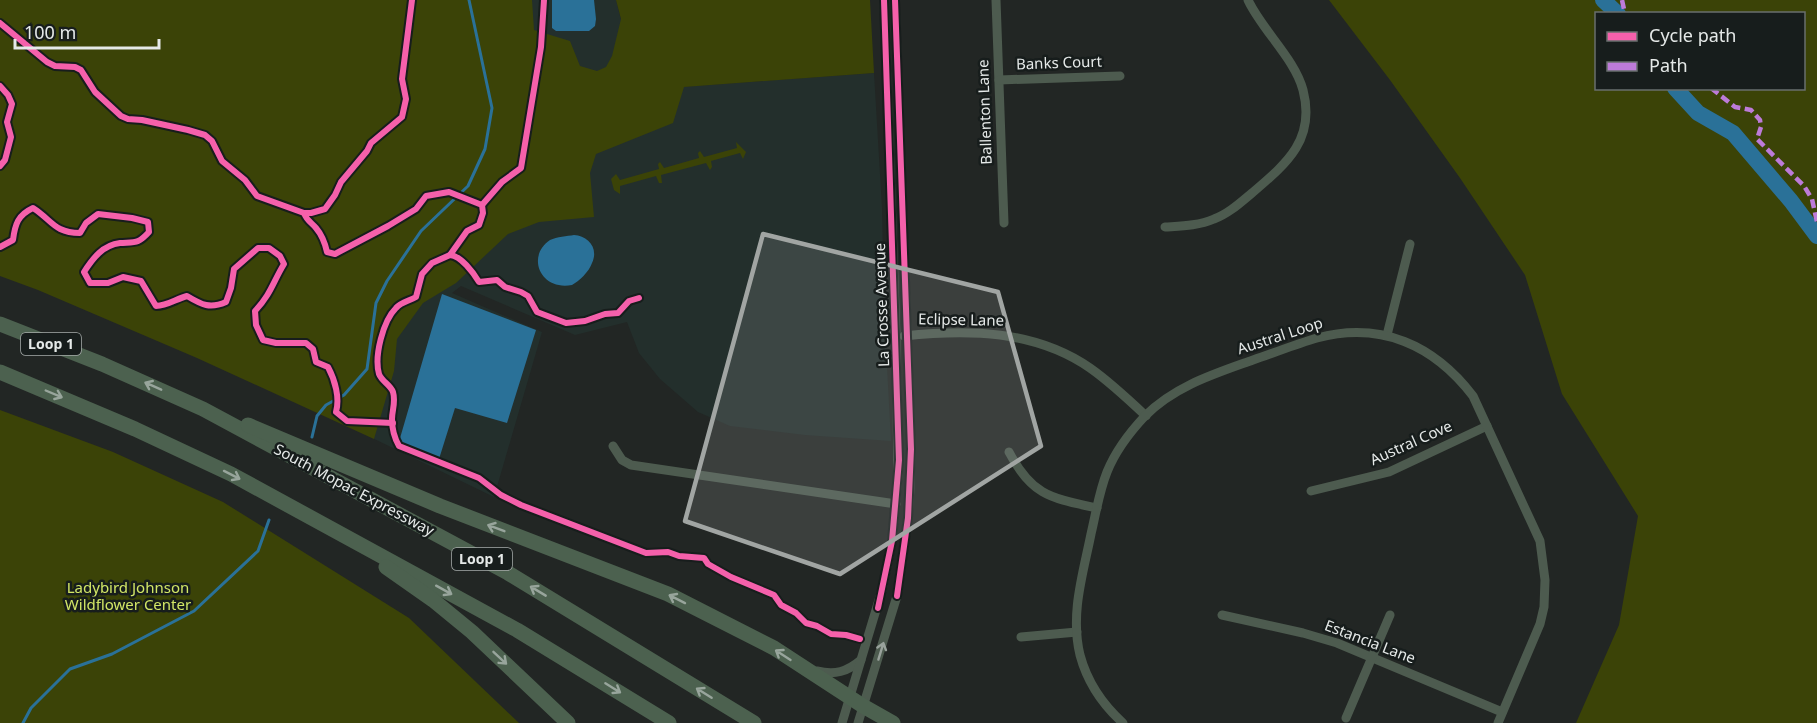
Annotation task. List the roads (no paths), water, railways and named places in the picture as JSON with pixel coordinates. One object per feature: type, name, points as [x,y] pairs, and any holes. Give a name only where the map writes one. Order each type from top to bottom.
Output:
[{"type":"highway","name":"South Mopac Expressway","points":[[0,324],[102,364],[203,409],[508,573],[754,723]]},
{"type":"highway","name":"Loop 1","points":[[0,372],[135,429],[231,474],[517,630],[669,723]]},
{"type":"highway","points":[[203,409],[263,430],[440,506],[668,594],[774,648],[893,723]]},
{"type":"highway","points":[[338,532],[433,600],[472,632],[568,723]]},
{"type":"street","name":"La Crosse Avenue","points":[[842,723],[884,583],[896,504],[899,442],[884,0]]},
{"type":"street","name":"La Crosse Avenue","points":[[858,723],[897,596],[908,518],[911,449],[895,0]]},
{"type":"street","name":"Ballenton Lane","points":[[996,0],[1004,223]]},
{"type":"street","points":[[1165,227],[1200,224],[1223,215],[1281,169],[1293,154],[1300,139],[1306,108],[1300,81],[1292,66],[1263,27],[1248,0]]},
{"type":"street","name":"Banks Court","points":[[999,80],[1120,76]]},
{"type":"street","points":[[1387,335],[1410,244]]},
{"type":"street","name":"Eclipse Lane","points":[[896,337],[982,333],[1041,343],[1089,367],[1146,416]]},
{"type":"street","name":"Austral Loop","points":[[1123,723],[1105,705],[1089,678],[1080,654],[1077,632],[1077,598],[1097,508],[1108,471],[1129,435],[1146,416],[1167,398],[1189,384],[1317,338],[1348,333],[1387,335],[1427,352],[1451,371],[1473,396],[1540,541],[1544,566],[1544,608],[1540,624],[1498,723]]},
{"type":"street","name":"Austral Cove","points":[[1311,491],[1389,472],[1487,426]]},
{"type":"street","points":[[613,446],[622,460],[631,465],[896,504]]},
{"type":"street","points":[[1009,452],[1023,476],[1044,494],[1097,508]]},
{"type":"street","name":"Estancia Lane","points":[[1222,615],[1327,640],[1503,712]]},
{"type":"street","points":[[1346,718],[1390,615]]},
{"type":"street","points":[[1021,637],[1077,632]]},
{"type":"street","points":[[805,669],[830,674],[850,669],[861,660]]},
{"type":"water","points":[[552,0],[594,0],[595,26],[589,31],[556,31],[552,28]]},
{"type":"water","points":[[574,235],[588,240],[591,244],[594,258],[591,266],[584,276],[572,285],[552,283],[540,271],[539,255],[550,240]]},
{"type":"water","points":[[442,294],[536,330],[507,423],[455,408],[439,459],[398,445]]},
{"type":"waterway","points":[[312,437],[317,416],[326,405],[344,395],[367,369],[376,303],[387,281],[421,231],[468,186],[485,149],[492,108],[469,0]]},
{"type":"waterway","points":[[1603,0],[1616,12]]},
{"type":"waterway","points":[[1677,90],[1698,113],[1733,133],[1791,201],[1817,236]]},
{"type":"waterway","points":[[23,723],[31,708],[70,669],[112,654],[194,611],[258,551],[269,520]]},
{"type":"park label","name":"Ladybird Johnson Wildflower Center","points":[[128,596]]}]
